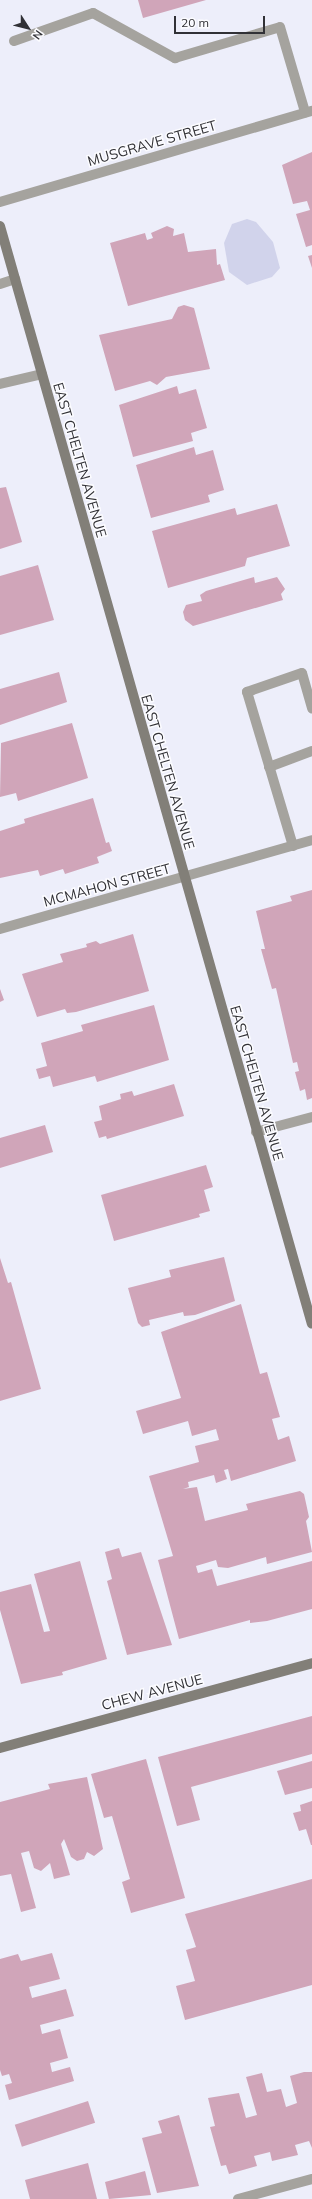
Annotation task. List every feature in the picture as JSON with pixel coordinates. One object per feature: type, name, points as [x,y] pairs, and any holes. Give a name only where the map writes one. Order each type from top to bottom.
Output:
[{"type":"street","points":[[14,41],[93,14],[175,58],[280,27],[308,112]]},
{"type":"street","name":"MUSGRAVE STREET","points":[[0,202],[308,112]]},
{"type":"street","name":"EAST CHELTEN AVENUE","points":[[0,226],[183,879],[312,1324]]},
{"type":"street","points":[[0,284],[15,279]]},
{"type":"street","points":[[0,384],[42,374]]},
{"type":"street","points":[[293,846],[246,692],[302,673],[312,709]]},
{"type":"street","points":[[269,767],[312,752]]},
{"type":"street","name":"MCMAHON STREET","points":[[0,929],[183,879],[312,840]]},
{"type":"street","points":[[256,1132],[312,1117]]},
{"type":"street","name":"CHEW AVENUE","points":[[0,1748],[312,1664]]},
{"type":"street","points":[[238,2199],[312,2179]]},
{"type":"shaded area","points":[[247,219],[256,222],[273,242],[280,268],[272,277],[247,285],[229,272],[224,243],[232,224]]},
{"type":"building","points":[[138,0],[206,0],[143,18]]},
{"type":"building","points":[[312,152],[312,245],[306,247],[296,214],[310,210],[307,201],[293,204],[282,165]]},
{"type":"building","points":[[167,226],[174,229],[173,236],[184,233],[188,252],[216,249],[217,265],[220,264],[225,280],[128,306],[110,243],[145,233],[147,240],[153,238],[151,233]]},
{"type":"building","points":[[312,255],[312,268],[308,256]]},
{"type":"building","points":[[184,305],[194,308],[210,369],[166,377],[157,385],[150,381],[115,391],[99,335],[172,319],[178,307]]},
{"type":"building","points":[[177,386],[179,394],[196,389],[207,428],[191,433],[193,441],[133,457],[119,405]]},
{"type":"building","points":[[194,447],[196,455],[213,450],[224,490],[208,495],[210,502],[151,518],[136,465]]},
{"type":"building","points":[[6,487],[22,542],[0,549],[0,488]]},
{"type":"building","points":[[277,504],[290,546],[247,558],[245,566],[168,588],[152,531],[235,508],[237,515]]},
{"type":"building","points":[[38,565],[54,620],[0,635],[0,576]]},
{"type":"building","points":[[254,577],[255,583],[277,577],[285,589],[281,594],[283,600],[193,626],[185,620],[183,612],[186,605],[202,601],[200,595],[206,591]]},
{"type":"building","points":[[59,672],[67,702],[0,725],[0,689]]},
{"type":"building","points":[[72,723],[88,778],[18,801],[16,793],[0,797],[1,743]]},
{"type":"building","points":[[93,798],[106,843],[109,842],[112,851],[97,857],[99,863],[65,874],[63,869],[40,876],[38,870],[0,878],[0,831],[25,823],[24,819]]},
{"type":"building","points":[[312,890],[312,1098],[307,1100],[305,1089],[300,1091],[295,1072],[299,1071],[297,1062],[293,1063],[276,988],[272,989],[261,949],[265,949],[256,911],[292,901],[290,896]]},
{"type":"building","points":[[133,934],[149,991],[76,1012],[67,1013],[65,1009],[37,1017],[22,974],[63,962],[60,954],[87,947],[86,944],[96,941],[100,944]]},
{"type":"building","points":[[0,989],[4,1000],[0,1002]]},
{"type":"building","points":[[154,1005],[169,1060],[97,1082],[95,1076],[53,1087],[50,1076],[39,1079],[36,1069],[47,1066],[41,1043],[83,1031],[81,1025]]},
{"type":"building","points":[[174,1084],[184,1116],[107,1139],[106,1136],[99,1138],[94,1122],[102,1120],[99,1106],[121,1099],[120,1094],[132,1091],[134,1096]]},
{"type":"building","points":[[45,1125],[53,1152],[0,1168],[0,1138]]},
{"type":"building","points":[[206,1165],[213,1187],[204,1190],[210,1211],[199,1214],[200,1217],[114,1241],[101,1195]]},
{"type":"building","points":[[224,1257],[235,1301],[195,1315],[184,1316],[183,1312],[149,1320],[150,1325],[142,1327],[138,1323],[128,1288],[171,1277],[169,1270]]},
{"type":"building","points":[[0,1258],[8,1283],[11,1282],[41,1389],[0,1401]]},
{"type":"building","points":[[241,1304],[260,1374],[267,1372],[280,1417],[272,1419],[278,1440],[289,1436],[296,1461],[231,1481],[228,1469],[224,1470],[227,1479],[216,1483],[214,1475],[188,1482],[189,1487],[183,1489],[197,1487],[205,1521],[248,1510],[246,1504],[300,1491],[304,1494],[309,1517],[306,1521],[312,1552],[267,1564],[266,1557],[228,1568],[218,1567],[216,1560],[196,1566],[198,1573],[212,1569],[217,1586],[312,1561],[312,1609],[267,1621],[250,1623],[250,1620],[179,1639],[158,1560],[173,1556],[149,1476],[199,1462],[195,1446],[219,1440],[216,1429],[192,1436],[188,1421],[143,1434],[136,1411],[181,1398],[161,1332]]},
{"type":"building","points":[[119,1548],[122,1557],[141,1552],[172,1645],[127,1655],[107,1581],[112,1579],[105,1552]]},
{"type":"building","points":[[80,1561],[107,1659],[62,1672],[63,1675],[21,1684],[0,1610],[0,1592],[31,1584],[44,1632],[50,1631],[34,1574]]},
{"type":"building","points":[[312,1716],[312,1754],[191,1787],[200,1820],[177,1826],[158,1757]]},
{"type":"building","points":[[146,1759],[185,1898],[131,1913],[122,1882],[130,1879],[112,1816],[104,1818],[91,1774]]},
{"type":"building","points":[[312,1761],[312,1788],[285,1795],[277,1771]]},
{"type":"building","points":[[87,1777],[103,1849],[94,1856],[87,1852],[84,1859],[77,1861],[71,1857],[64,1839],[61,1844],[70,1875],[54,1879],[50,1863],[41,1871],[34,1868],[29,1851],[21,1853],[36,1908],[21,1912],[11,1874],[0,1876],[0,1802],[50,1789],[48,1784]]},
{"type":"building","points":[[312,1801],[311,1845],[306,1829],[299,1831],[293,1813],[301,1811],[300,1805]]},
{"type":"building","points":[[312,1879],[312,1985],[185,2020],[176,1986],[195,1981],[186,1950],[196,1947],[185,1914]]},
{"type":"building","points":[[52,1953],[60,1979],[29,1987],[32,1998],[66,1989],[74,2016],[40,2025],[42,2034],[60,2029],[68,2058],[50,2063],[52,2072],[70,2067],[74,2081],[9,2100],[5,2085],[12,2083],[9,2074],[2,2076],[0,2070],[0,1959],[18,1954],[21,1961]]},
{"type":"building","points":[[304,2072],[312,2072],[312,2148],[309,2141],[295,2145],[298,2155],[272,2161],[270,2152],[254,2156],[257,2166],[229,2174],[226,2165],[221,2166],[210,2127],[215,2126],[208,2098],[239,2093],[246,2118],[257,2115],[246,2077],[262,2073],[267,2092],[281,2089],[286,2107],[297,2103],[290,2076]]},
{"type":"building","points":[[88,2101],[95,2123],[22,2147],[15,2125]]},
{"type":"building","points":[[179,2115],[199,2186],[157,2193],[142,2138],[162,2133],[158,2121]]},
{"type":"building","points":[[88,2163],[97,2199],[30,2199],[25,2180]]},
{"type":"building","points":[[145,2171],[151,2195],[109,2199],[105,2182]]}]
